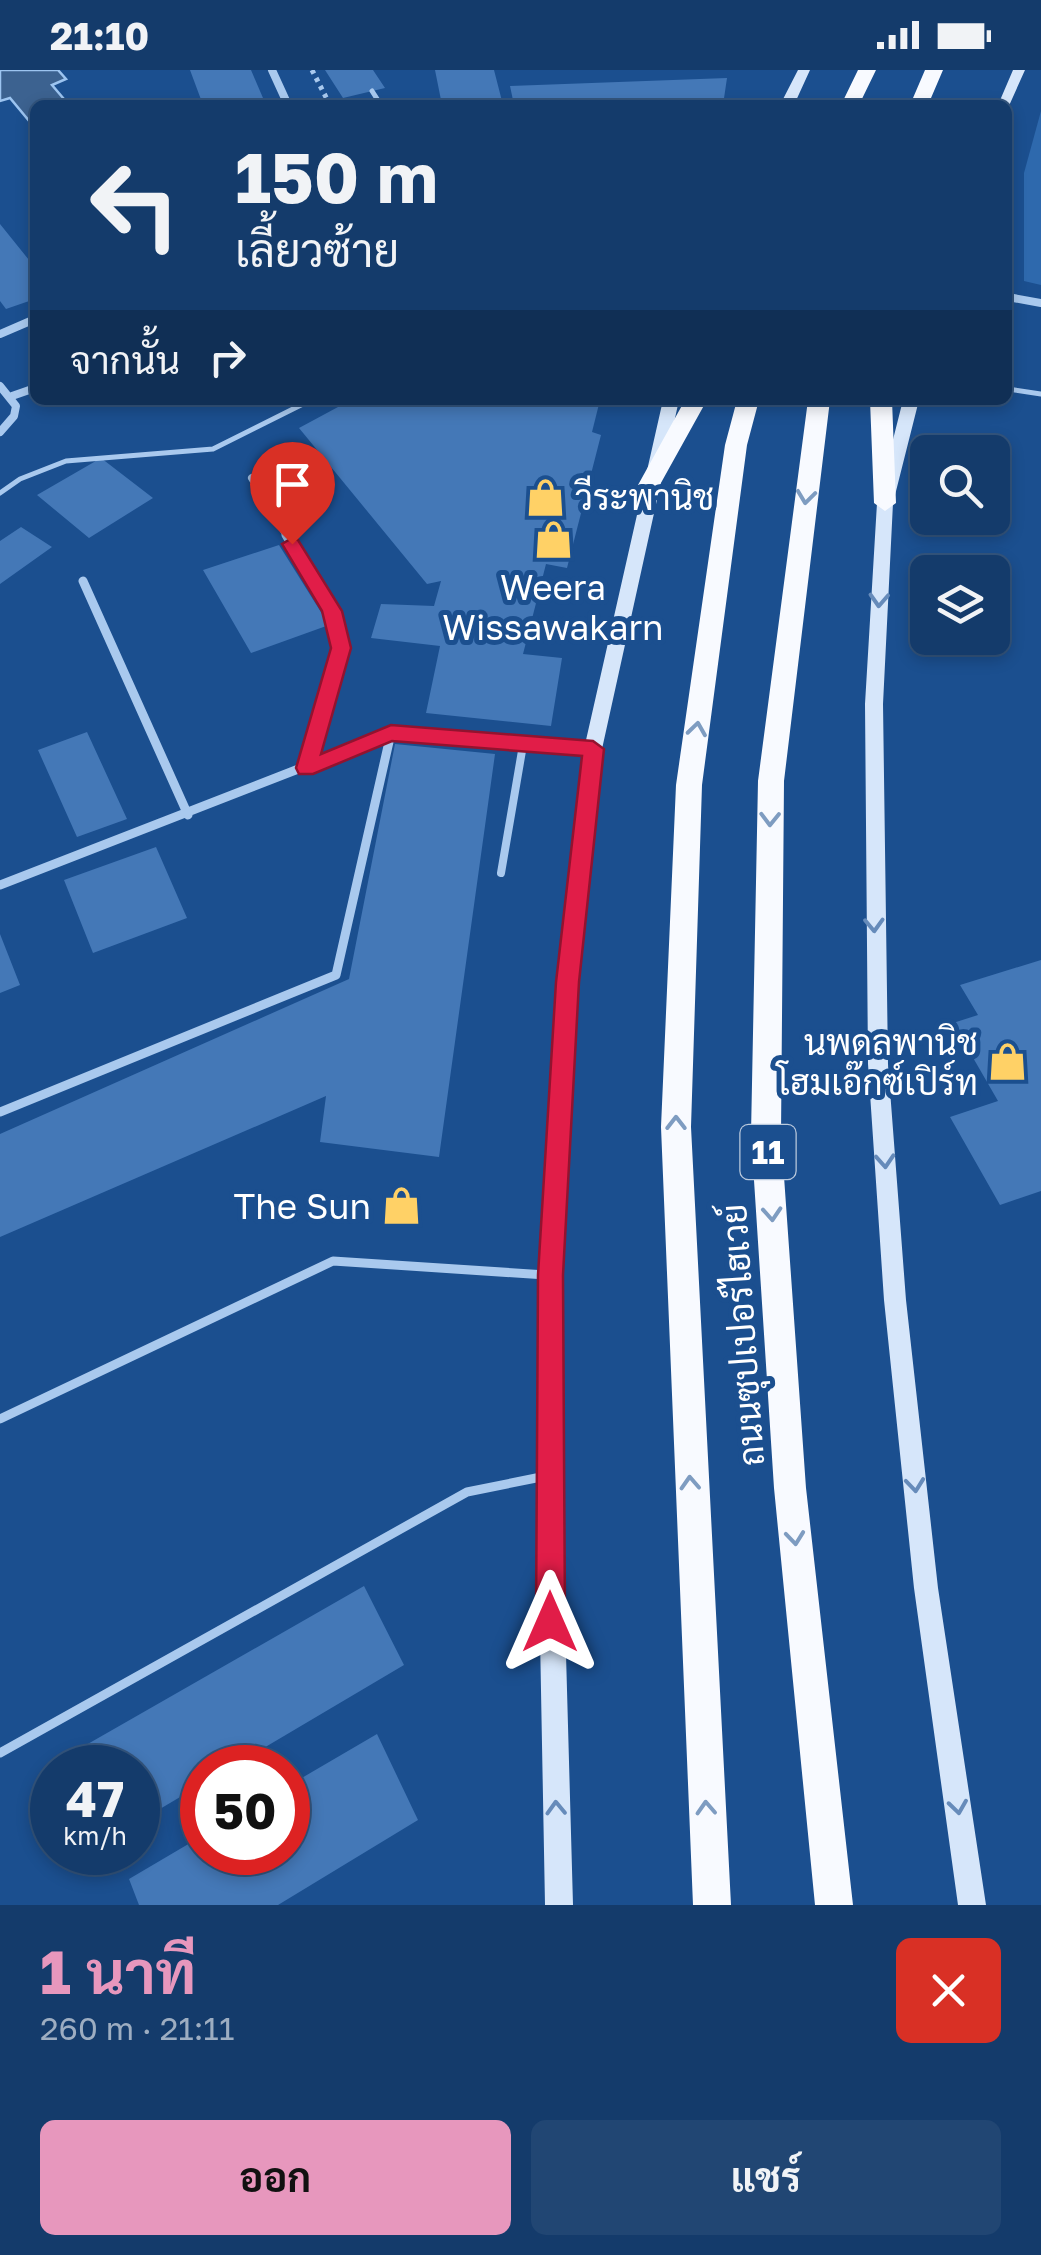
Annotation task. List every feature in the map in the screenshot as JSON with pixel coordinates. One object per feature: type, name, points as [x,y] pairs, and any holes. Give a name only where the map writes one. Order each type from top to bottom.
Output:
[{"type":"highway","points":[[853,100],[868,70]]},
{"type":"highway","points":[[920,100],[934,70]]},
{"type":"highway","points":[[649,485],[693,405]]},
{"type":"highway","name":"ถนนซุปเปอร์ไฮเวย์","points":[[712,1905],[676,1127],[689,785],[736,445],[747,405]]},
{"type":"highway","name":"ถนนซุปเปอร์ไฮเวย์","points":[[817,405],[771,781],[766,1134],[790,1488],[834,1905]]},
{"type":"highway","points":[[881,405],[885,503]]},
{"type":"main road","points":[[789,100],[804,70]]},
{"type":"main road","points":[[1007,100],[1018,70]]},
{"type":"main road","points":[[560,1905],[549,1476],[550,1275],[567,982],[593,749],[670,405]]},
{"type":"main road","points":[[909,405],[885,503],[874,704],[878,1064],[895,1300],[926,1588],[972,1905]]},
{"type":"street","points":[[272,70],[286,100]]},
{"type":"street","points":[[1012,298],[1041,303]]},
{"type":"street","points":[[0,334],[30,321]]},
{"type":"street","points":[[0,386],[12,396],[14,416],[0,432]]},
{"type":"street","points":[[12,396],[30,390]]},
{"type":"street","points":[[252,478],[332,611],[341,648],[306,768]]},
{"type":"street","points":[[82,581],[188,815]]},
{"type":"street","points":[[0,1112],[336,975],[391,733]]},
{"type":"street","points":[[0,885],[391,733],[593,749]]},
{"type":"lane","points":[[372,91],[377,100]]},
{"type":"lane","points":[[1012,390],[1041,394]]},
{"type":"lane","points":[[0,493],[66,461],[213,448],[302,405]]},
{"type":"lane","points":[[501,873],[523,745]]},
{"type":"lane","points":[[0,1418],[120,1365],[332,1260],[550,1275]]},
{"type":"lane","points":[[0,1752],[467,1492],[549,1476]]},
{"type":"path","points":[[312,70],[327,100]]},
{"type":"shaded area","points":[[0,70],[58,70],[66,79],[52,85],[65,100],[30,100],[30,122],[10,98],[0,101]]},
{"type":"shaded area","points":[[1041,111],[1041,285],[1024,281],[1024,173]]},
{"type":"building","points":[[190,70],[251,70],[264,100],[201,100]]},
{"type":"building","points":[[325,70],[373,70],[385,88],[343,98]]},
{"type":"building","points":[[435,70],[494,70],[502,100],[441,100]]},
{"type":"building","points":[[727,78],[724,100],[513,100],[510,86]]},
{"type":"building","points":[[0,224],[30,260],[30,301],[6,309],[0,301]]},
{"type":"building","points":[[342,405],[599,405],[592,432],[601,435],[567,568],[546,564],[523,654],[562,658],[551,726],[426,713],[440,646],[371,638],[381,604],[434,606],[441,581],[427,584],[299,428]]},
{"type":"building","points":[[101,458],[153,498],[89,538],[37,495]]},
{"type":"building","points":[[21,527],[52,547],[0,584],[0,541]]},
{"type":"building","points":[[279,545],[329,625],[251,653],[203,570]]},
{"type":"building","points":[[87,732],[127,819],[77,837],[38,750]]},
{"type":"building","points":[[395,744],[495,754],[439,1157],[320,1142],[326,1096],[0,1237],[0,1134],[349,979]]},
{"type":"building","points":[[156,847],[187,918],[93,953],[64,880]]},
{"type":"building","points":[[0,934],[20,985],[0,993]]},
{"type":"building","name":"นพดลพานิช โฮมเอ๊กซ์เปิร์ท","points":[[1041,960],[1041,1191],[1000,1205],[950,1117],[998,1101],[953,1023],[978,1015],[960,985]]},
{"type":"building","points":[[364,1586],[404,1665],[269,1745],[180,1745],[180,1797],[160,1809],[160,1745],[86,1745]]},
{"type":"building","points":[[377,1734],[418,1820],[278,1905],[139,1905],[129,1879],[136,1875],[160,1875],[160,1861],[180,1849],[180,1875],[310,1875],[310,1773]]},
{"type":"place","name":"วีระพานิช","points":[[545,497]]},
{"type":"place","name":"Weera Wissawakarn","points":[[553,540]]},
{"type":"place","name":"นพดลพานิช โฮมเอ๊กซ์เปิร์ท","points":[[1008,1062]]},
{"type":"place","name":"The Sun","points":[[401,1206]]},
{"type":"route","points":[[292,544],[332,611],[341,648],[306,768],[391,733],[593,749],[567,982],[550,1275],[550,1622]]}]
